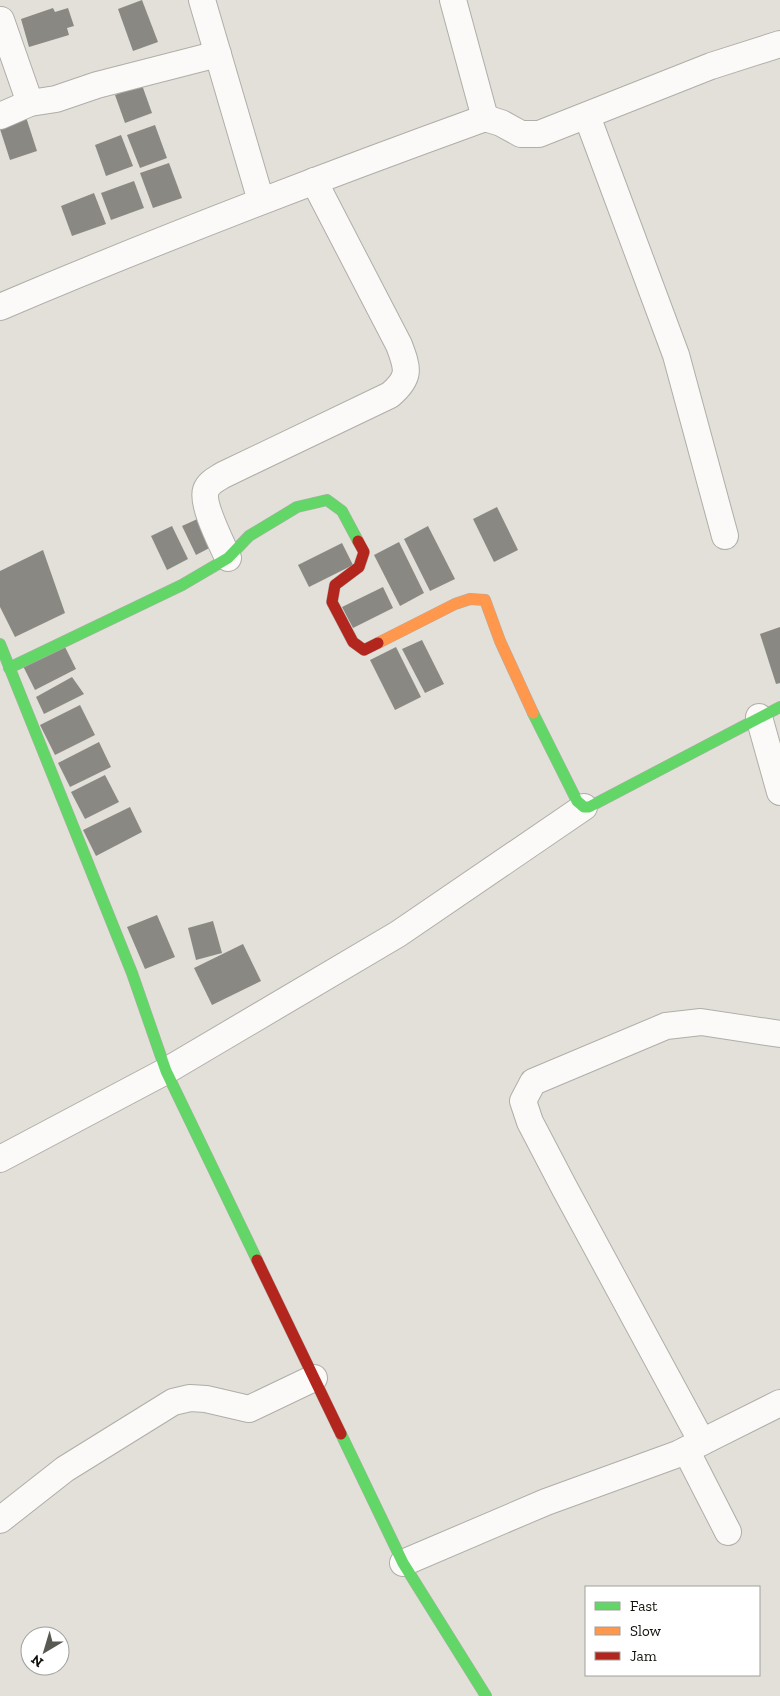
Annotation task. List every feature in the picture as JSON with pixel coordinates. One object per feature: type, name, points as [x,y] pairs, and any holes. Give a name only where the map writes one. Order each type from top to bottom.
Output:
[{"type":"street","points":[[202,0],[261,201]]},
{"type":"street","points":[[453,0],[485,118]]},
{"type":"street","points":[[1,20],[30,103]]},
{"type":"street","points":[[0,308],[105,262],[261,201],[485,118],[501,123],[521,134],[539,134],[711,66],[780,44]]},
{"type":"street","points":[[0,116],[30,103],[56,99],[97,85],[218,54]]},
{"type":"street","points":[[587,116],[676,355],[725,536]]},
{"type":"street","points":[[228,558],[206,503],[205,492],[209,484],[223,475],[390,395],[400,387],[407,375],[406,364],[399,345],[314,181]]},
{"type":"street","points":[[486,1696],[402,1563],[166,1071],[132,973],[3,651],[182,585],[228,558],[249,536],[298,508],[327,500],[342,511],[364,552],[359,567],[335,586],[332,594],[332,602],[358,648],[364,650],[373,647],[455,604],[470,599],[485,600],[490,609],[500,641],[560,770],[577,801],[584,807]]},
{"type":"street","points":[[0,1159],[166,1071],[398,934],[584,807],[589,807],[770,712],[780,792]]},
{"type":"street","points":[[728,1532],[694,1446],[530,1122],[523,1101],[533,1082],[666,1026],[700,1022],[780,1034]]},
{"type":"street","points":[[0,1520],[65,1469],[173,1402],[190,1398],[206,1399],[249,1409],[314,1378]]},
{"type":"street","points":[[402,1563],[546,1502],[694,1446],[780,1404]]},
{"type":"building","points":[[142,0],[158,42],[133,51],[118,9]]},
{"type":"building","points":[[53,8],[55,12],[68,8],[74,26],[67,28],[69,35],[29,47],[21,19]]},
{"type":"building","points":[[142,85],[152,113],[125,123],[115,95]]},
{"type":"building","points":[[25,114],[37,151],[10,160],[0,129]]},
{"type":"building","points":[[155,125],[167,158],[140,168],[127,135]]},
{"type":"building","points":[[121,135],[133,166],[106,176],[95,145]]},
{"type":"building","points":[[169,163],[182,198],[153,208],[140,173]]},
{"type":"building","points":[[134,181],[144,208],[111,220],[101,193]]},
{"type":"building","points":[[94,193],[106,224],[72,236],[61,206]]},
{"type":"building","points":[[497,507],[518,550],[494,562],[473,519]]},
{"type":"building","points":[[204,516],[217,544],[196,555],[182,526]]},
{"type":"building","points":[[172,526],[188,559],[167,570],[151,536]]},
{"type":"building","points":[[428,526],[455,579],[430,591],[404,539]]},
{"type":"building","points":[[399,542],[424,593],[400,606],[374,555]]},
{"type":"building","points":[[342,543],[353,565],[309,587],[298,565]]},
{"type":"building","points":[[43,550],[65,613],[15,637],[0,607],[0,571]]},
{"type":"building","points":[[383,587],[393,608],[353,628],[342,607]]},
{"type":"building","points":[[780,627],[780,683],[776,684],[760,634]]},
{"type":"building","points":[[422,640],[444,684],[425,693],[402,649]]},
{"type":"building","points":[[64,645],[76,669],[35,690],[23,666]]},
{"type":"building","points":[[396,647],[421,697],[395,710],[370,660]]},
{"type":"building","points":[[72,677],[84,694],[44,714],[36,697]]},
{"type":"building","points":[[80,705],[95,735],[55,755],[40,725]]},
{"type":"building","points":[[99,742],[111,767],[70,787],[58,763]]},
{"type":"building","points":[[105,775],[119,802],[85,819],[71,792]]},
{"type":"building","points":[[130,807],[142,832],[96,856],[83,830]]},
{"type":"building","points":[[157,915],[175,957],[145,969],[127,927]]},
{"type":"building","points":[[213,921],[222,953],[196,960],[188,928]]},
{"type":"building","points":[[243,944],[261,981],[212,1005],[194,968]]},
{"type":"traffic: fast","points":[[9,668],[182,585],[228,558],[249,536],[297,507],[327,500],[342,511],[358,541]]},
{"type":"traffic: fast","points":[[0,644],[132,973],[166,1071],[257,1260]]},
{"type":"traffic: fast","points":[[533,713],[577,801],[584,807],[589,807],[780,707]]},
{"type":"traffic: fast","points":[[341,1434],[403,1563],[486,1696]]},
{"type":"traffic: slow","points":[[378,643],[455,604],[470,599],[485,600],[500,641],[533,713]]},
{"type":"traffic: jam","points":[[358,541],[364,552],[359,567],[335,585],[332,602],[353,642],[364,650],[378,643]]},
{"type":"traffic: jam","points":[[257,1260],[341,1434]]}]
